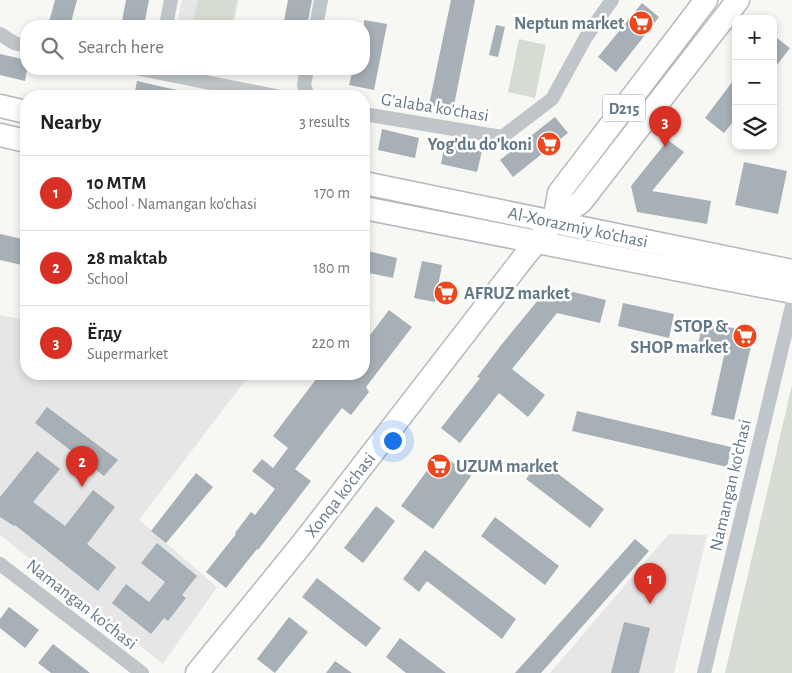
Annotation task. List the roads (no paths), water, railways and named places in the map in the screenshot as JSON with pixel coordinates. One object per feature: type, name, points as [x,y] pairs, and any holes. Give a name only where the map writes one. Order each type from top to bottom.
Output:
[{"type":"main road","name":"Xonqa ko'chasi","points":[[554,221],[559,192],[706,0]]},
{"type":"main road","name":"Xonqa ko'chasi","points":[[197,673],[302,544],[537,242],[554,221],[581,202],[738,0]]},
{"type":"main road","points":[[0,106],[20,111]]},
{"type":"main road","points":[[0,136],[20,140]]},
{"type":"main road","name":"Al-Xorazmiy ko’chasi","points":[[370,184],[792,271]]},
{"type":"main road","name":"Al-Xorazmiy ko’chasi","points":[[370,209],[792,292]]},
{"type":"street","points":[[167,20],[171,0]]},
{"type":"street","points":[[317,20],[321,0]]},
{"type":"street","name":"G'alaba ko'chasi","points":[[370,115],[502,136],[552,99],[586,37],[612,0]]},
{"type":"street","points":[[0,34],[20,44]]},
{"type":"street","points":[[180,75],[249,90]]},
{"type":"street","points":[[306,75],[304,85],[306,90]]},
{"type":"street","name":"Namangan ko'chasi","points":[[704,673],[792,306]]},
{"type":"street","name":"Namangan ko'chasi","points":[[0,564],[142,673]]},
{"type":"place","name":"Neptun market","points":[[641,23]]},
{"type":"place","name":"Yog'du do'koni","points":[[549,144]]},
{"type":"place","name":"Ёгду","points":[[665,147]]},
{"type":"place","name":"AFRUZ market","points":[[446,293]]},
{"type":"place","name":"STOP & SHOP market","points":[[745,336]]},
{"type":"place","name":"UZUM market","points":[[439,466]]},
{"type":"place","name":"28 maktab","points":[[82,487]]},
{"type":"place","name":"10 MTM","points":[[650,604]]}]
